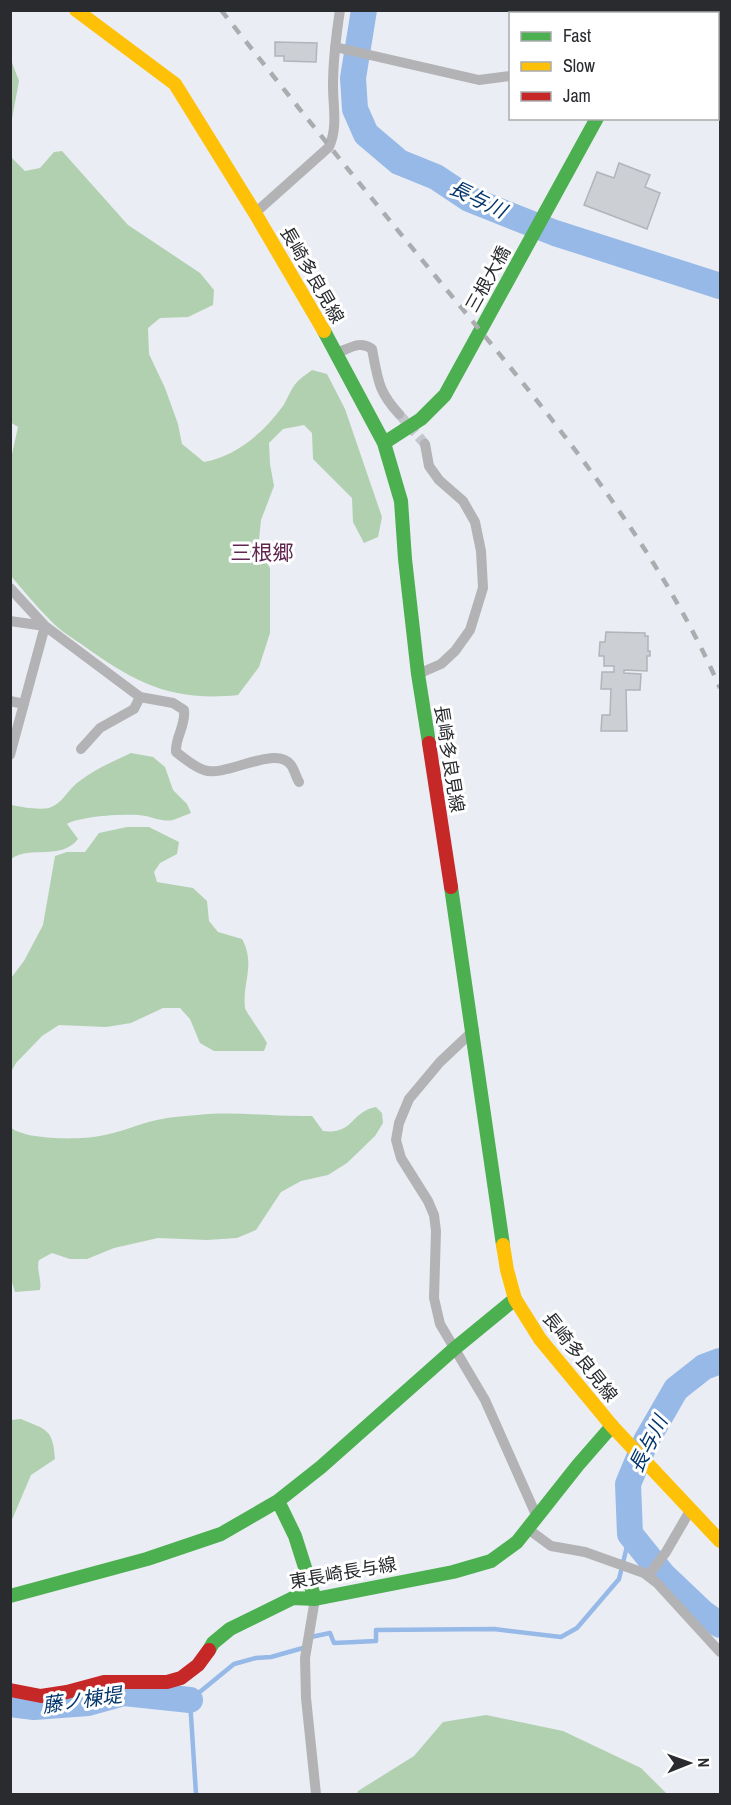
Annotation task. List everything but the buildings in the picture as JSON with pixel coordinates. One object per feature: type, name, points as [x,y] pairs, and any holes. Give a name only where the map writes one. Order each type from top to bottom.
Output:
[{"type":"main road","name":"長崎多良見線","points":[[86,13],[175,84],[255,213],[337,353],[384,443],[400,501],[418,674],[474,1030],[507,1270],[515,1299],[540,1339],[612,1426],[720,1541]]},
{"type":"main road","name":"三根大橋","points":[[384,443],[421,418],[446,395],[596,120]]},
{"type":"main road","points":[[10,1596],[147,1559],[222,1534],[278,1501],[321,1467],[454,1349],[515,1299]]},
{"type":"main road","name":"東長崎長与線","points":[[10,1690],[41,1696],[104,1682],[167,1682],[181,1678],[198,1665],[213,1643],[230,1629],[293,1599],[315,1599],[365,1587],[453,1572],[491,1561],[517,1542],[612,1426]]},
{"type":"main road","points":[[278,1501],[295,1536],[315,1599]]},
{"type":"street","points":[[255,213],[329,147],[333,138],[335,120],[333,86],[340,10]]},
{"type":"street","points":[[338,47],[479,80],[509,76]]},
{"type":"street","points":[[337,353],[358,344],[366,344],[372,349],[378,381],[385,399],[399,414]]},
{"type":"street","points":[[418,674],[441,664],[455,651],[470,630],[480,605],[483,588],[481,551],[475,522],[463,501],[439,480],[429,466],[425,444]]},
{"type":"street","points":[[10,588],[45,626],[140,697],[173,702],[184,710],[185,719],[175,743],[176,752],[205,771],[227,770],[256,759],[281,759],[290,763],[299,782]]},
{"type":"street","points":[[10,621],[45,626]]},
{"type":"street","points":[[10,755],[45,626]]},
{"type":"street","points":[[81,749],[100,728],[134,709],[140,697]]},
{"type":"street","points":[[10,701],[24,704]]},
{"type":"street","points":[[474,1030],[440,1062],[409,1099],[399,1123],[396,1140],[401,1158],[428,1201],[434,1215],[436,1231],[434,1298],[440,1324],[485,1400],[537,1517]]},
{"type":"street","points":[[648,1575],[666,1552],[691,1509]]},
{"type":"street","points":[[528,1529],[551,1546],[585,1552],[648,1575],[720,1652]]},
{"type":"street","points":[[315,1599],[305,1658],[306,1698],[316,1794]]},
{"type":"green space","points":[[11,60],[19,81],[11,124]]},
{"type":"green space","points":[[62,151],[128,225],[200,273],[214,290],[213,305],[188,317],[160,318],[148,328],[149,354],[165,388],[178,424],[182,444],[204,462],[228,454],[249,442],[267,425],[283,406],[293,387],[301,378],[312,370],[327,374],[345,409],[382,517],[378,537],[364,543],[353,522],[352,498],[313,459],[312,433],[304,425],[283,429],[269,443],[274,486],[261,520],[258,550],[270,568],[270,633],[259,667],[238,695],[194,696],[138,680],[58,628],[11,576],[10,463],[18,427],[10,422],[11,157],[25,171],[40,168],[54,152]]},
{"type":"green space","points":[[131,753],[153,757],[165,767],[173,790],[187,804],[191,813],[173,820],[128,815],[74,821],[67,824],[78,839],[71,846],[54,851],[27,853],[11,859],[11,805],[40,809],[54,806],[83,778]]},
{"type":"green space","points":[[127,827],[149,827],[179,842],[177,854],[160,863],[154,872],[157,882],[193,888],[207,901],[209,921],[218,932],[242,939],[248,957],[245,1008],[267,1043],[264,1051],[214,1051],[200,1043],[190,1019],[180,1008],[163,1008],[131,1023],[106,1027],[59,1025],[42,1036],[16,1063],[11,1072],[11,978],[24,961],[43,925],[55,856],[67,852],[85,852],[99,833]]},
{"type":"green space","points":[[376,1107],[382,1113],[383,1123],[375,1136],[347,1163],[328,1175],[301,1181],[281,1192],[256,1230],[237,1238],[207,1240],[158,1238],[114,1248],[87,1259],[70,1259],[52,1253],[39,1260],[40,1290],[15,1292],[10,1276],[11,1128],[41,1137],[79,1138],[107,1135],[167,1118],[226,1114],[312,1116],[323,1131],[333,1131],[341,1130],[361,1113]]},
{"type":"green space","points":[[21,1419],[47,1432],[52,1442],[55,1459],[31,1475],[11,1522],[11,1420]]},
{"type":"green space","points":[[486,1715],[563,1731],[641,1768],[667,1794],[357,1794],[358,1791],[414,1756],[443,1722]]},
{"type":"waterway","name":"長与川","points":[[364,10],[353,78],[355,109],[366,134],[399,162],[436,177],[469,199],[555,233],[720,286]]},
{"type":"waterway","name":"長与川","points":[[720,1361],[704,1367],[676,1389],[646,1441],[628,1484],[630,1534],[663,1575],[702,1612],[720,1625]]},
{"type":"waterway","points":[[311,1637],[330,1633],[334,1643],[376,1641],[376,1630],[494,1629],[561,1637],[577,1628],[619,1579],[630,1534]]},
{"type":"waterway","points":[[196,1794],[190,1700],[234,1664],[303,1648]]},
{"type":"waterway","name":"藤ノ棟堤","points":[[10,1704],[34,1707],[88,1703],[124,1693],[190,1700]]},
{"type":"tunnel","points":[[399,414],[425,444]]},
{"type":"railway","points":[[221,10],[523,383],[597,479],[632,529],[664,581],[694,633],[720,688]]},
{"type":"traffic: fast","points":[[384,443],[421,419],[445,395],[596,120]]},
{"type":"traffic: fast","points":[[324,331],[384,443],[401,501],[418,674],[429,743]]},
{"type":"traffic: fast","points":[[451,887],[503,1245]]},
{"type":"traffic: fast","points":[[10,1596],[147,1559],[221,1534],[278,1501],[321,1467],[454,1349],[515,1299]]},
{"type":"traffic: fast","points":[[209,1650],[213,1643],[230,1629],[293,1598],[315,1599],[453,1572],[491,1561],[517,1542],[612,1426]]},
{"type":"traffic: fast","points":[[278,1501],[295,1536],[315,1599]]},
{"type":"traffic: slow","points":[[76,10],[175,84],[255,213],[324,331]]},
{"type":"traffic: slow","points":[[503,1245],[515,1299],[540,1339],[612,1426],[720,1541]]},
{"type":"traffic: jam","points":[[429,743],[451,887]]},
{"type":"traffic: jam","points":[[10,1690],[41,1696],[104,1682],[167,1682],[181,1678],[198,1665],[209,1650]]},
{"type":"district","name":"三根郷","points":[[262,553]]}]
